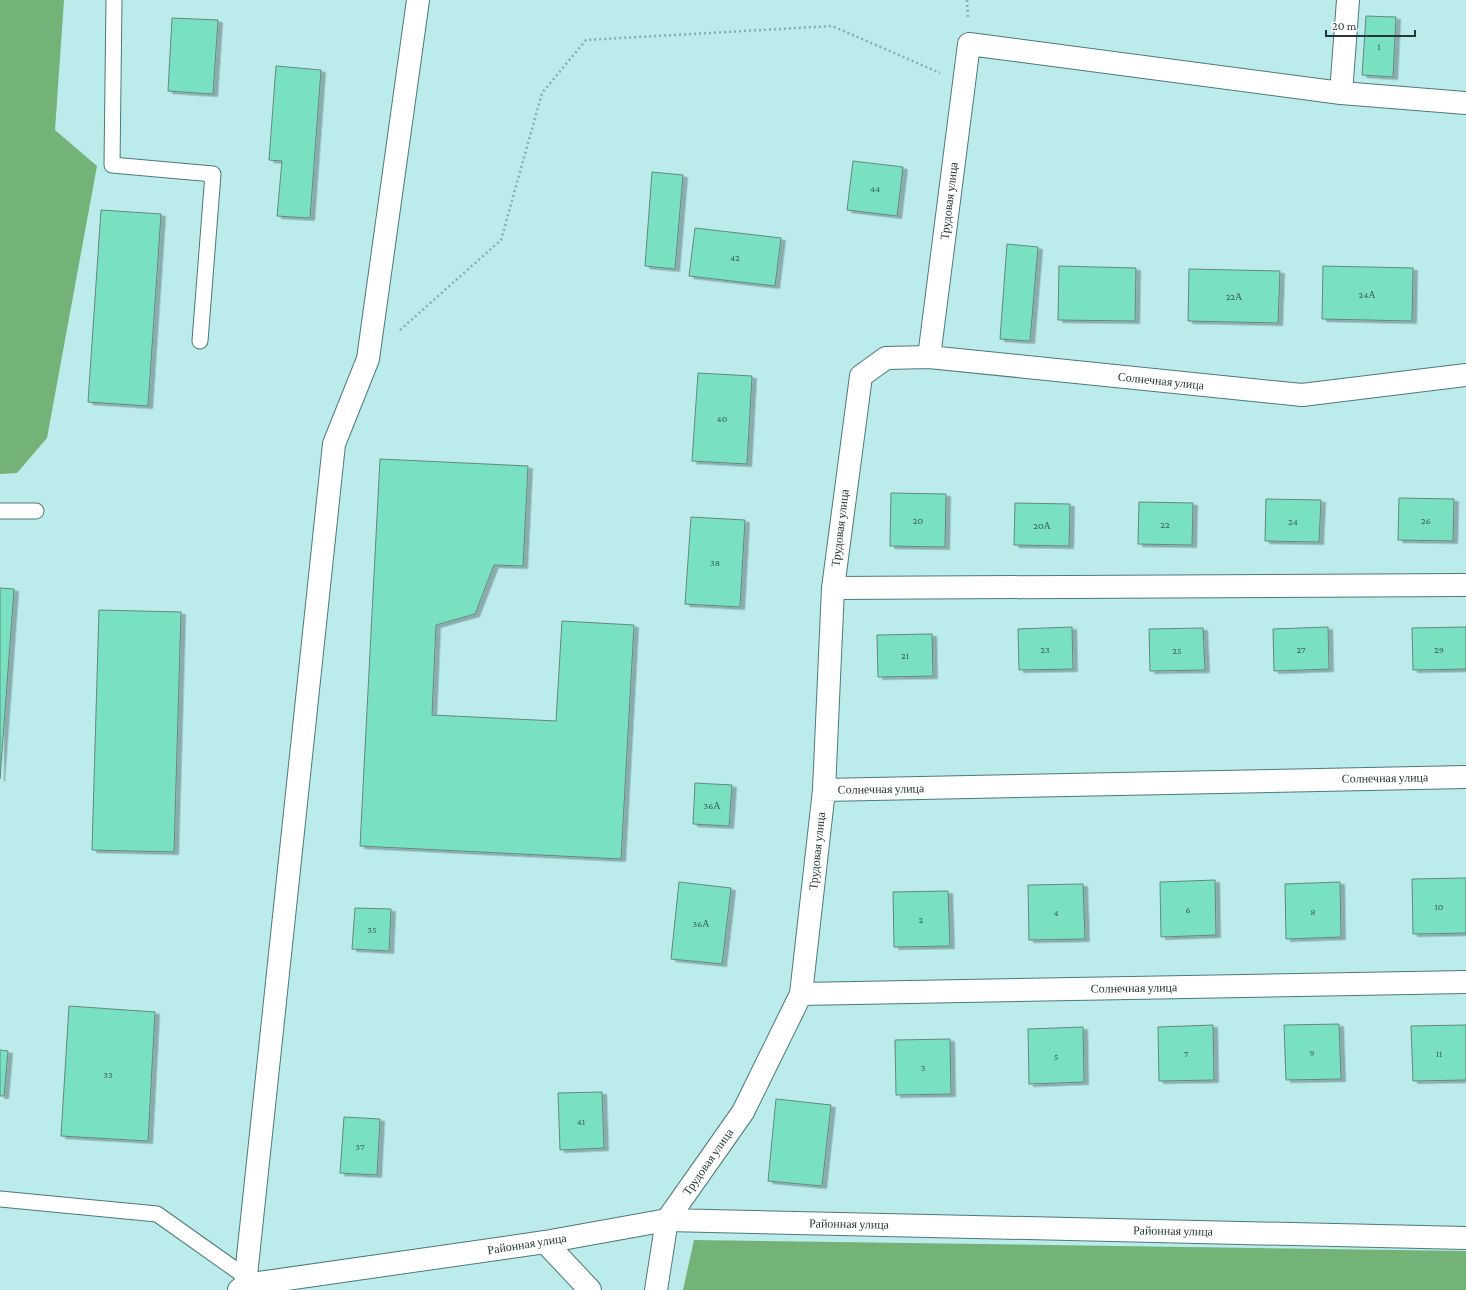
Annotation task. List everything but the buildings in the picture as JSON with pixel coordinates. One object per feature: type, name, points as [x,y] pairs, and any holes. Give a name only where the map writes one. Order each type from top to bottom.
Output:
[{"type":"street","points":[[243,1284],[334,444],[368,359],[418,0]]},
{"type":"street","points":[[1348,0],[1341,93],[1466,103]]},
{"type":"street","name":"Трудовая улица","points":[[929,357],[968,44],[1341,93]]},
{"type":"street","name":"Солнечная улица","points":[[860,376],[886,358],[929,357],[1302,395],[1466,375]]},
{"type":"street","name":"Трудовая улица","points":[[656,1290],[667,1220],[743,1112],[801,994],[824,790],[833,588],[860,376]]},
{"type":"street","points":[[833,588],[1466,585]]},
{"type":"street","name":"Солнечная улица","points":[[824,790],[1466,777]]},
{"type":"street","name":"Солнечная улица","points":[[801,994],[1466,982]]},
{"type":"street","name":"Районная улица","points":[[243,1284],[545,1242],[667,1220],[1466,1238]]},
{"type":"street","points":[[545,1242],[590,1290]]},
{"type":"lane","points":[[114,0],[112,165],[213,174],[200,341]]},
{"type":"lane","points":[[0,511],[36,511]]},
{"type":"lane","points":[[0,1199],[157,1214],[243,1284]]},
{"type":"path","points":[[368,359],[501,240],[542,93],[586,40],[832,26],[964,83]]},
{"type":"green space","points":[[0,0],[64,0],[55,130],[97,166],[47,438],[17,473],[0,474]]},
{"type":"green space","points":[[694,1240],[1466,1251],[1466,1290],[683,1290]]}]
